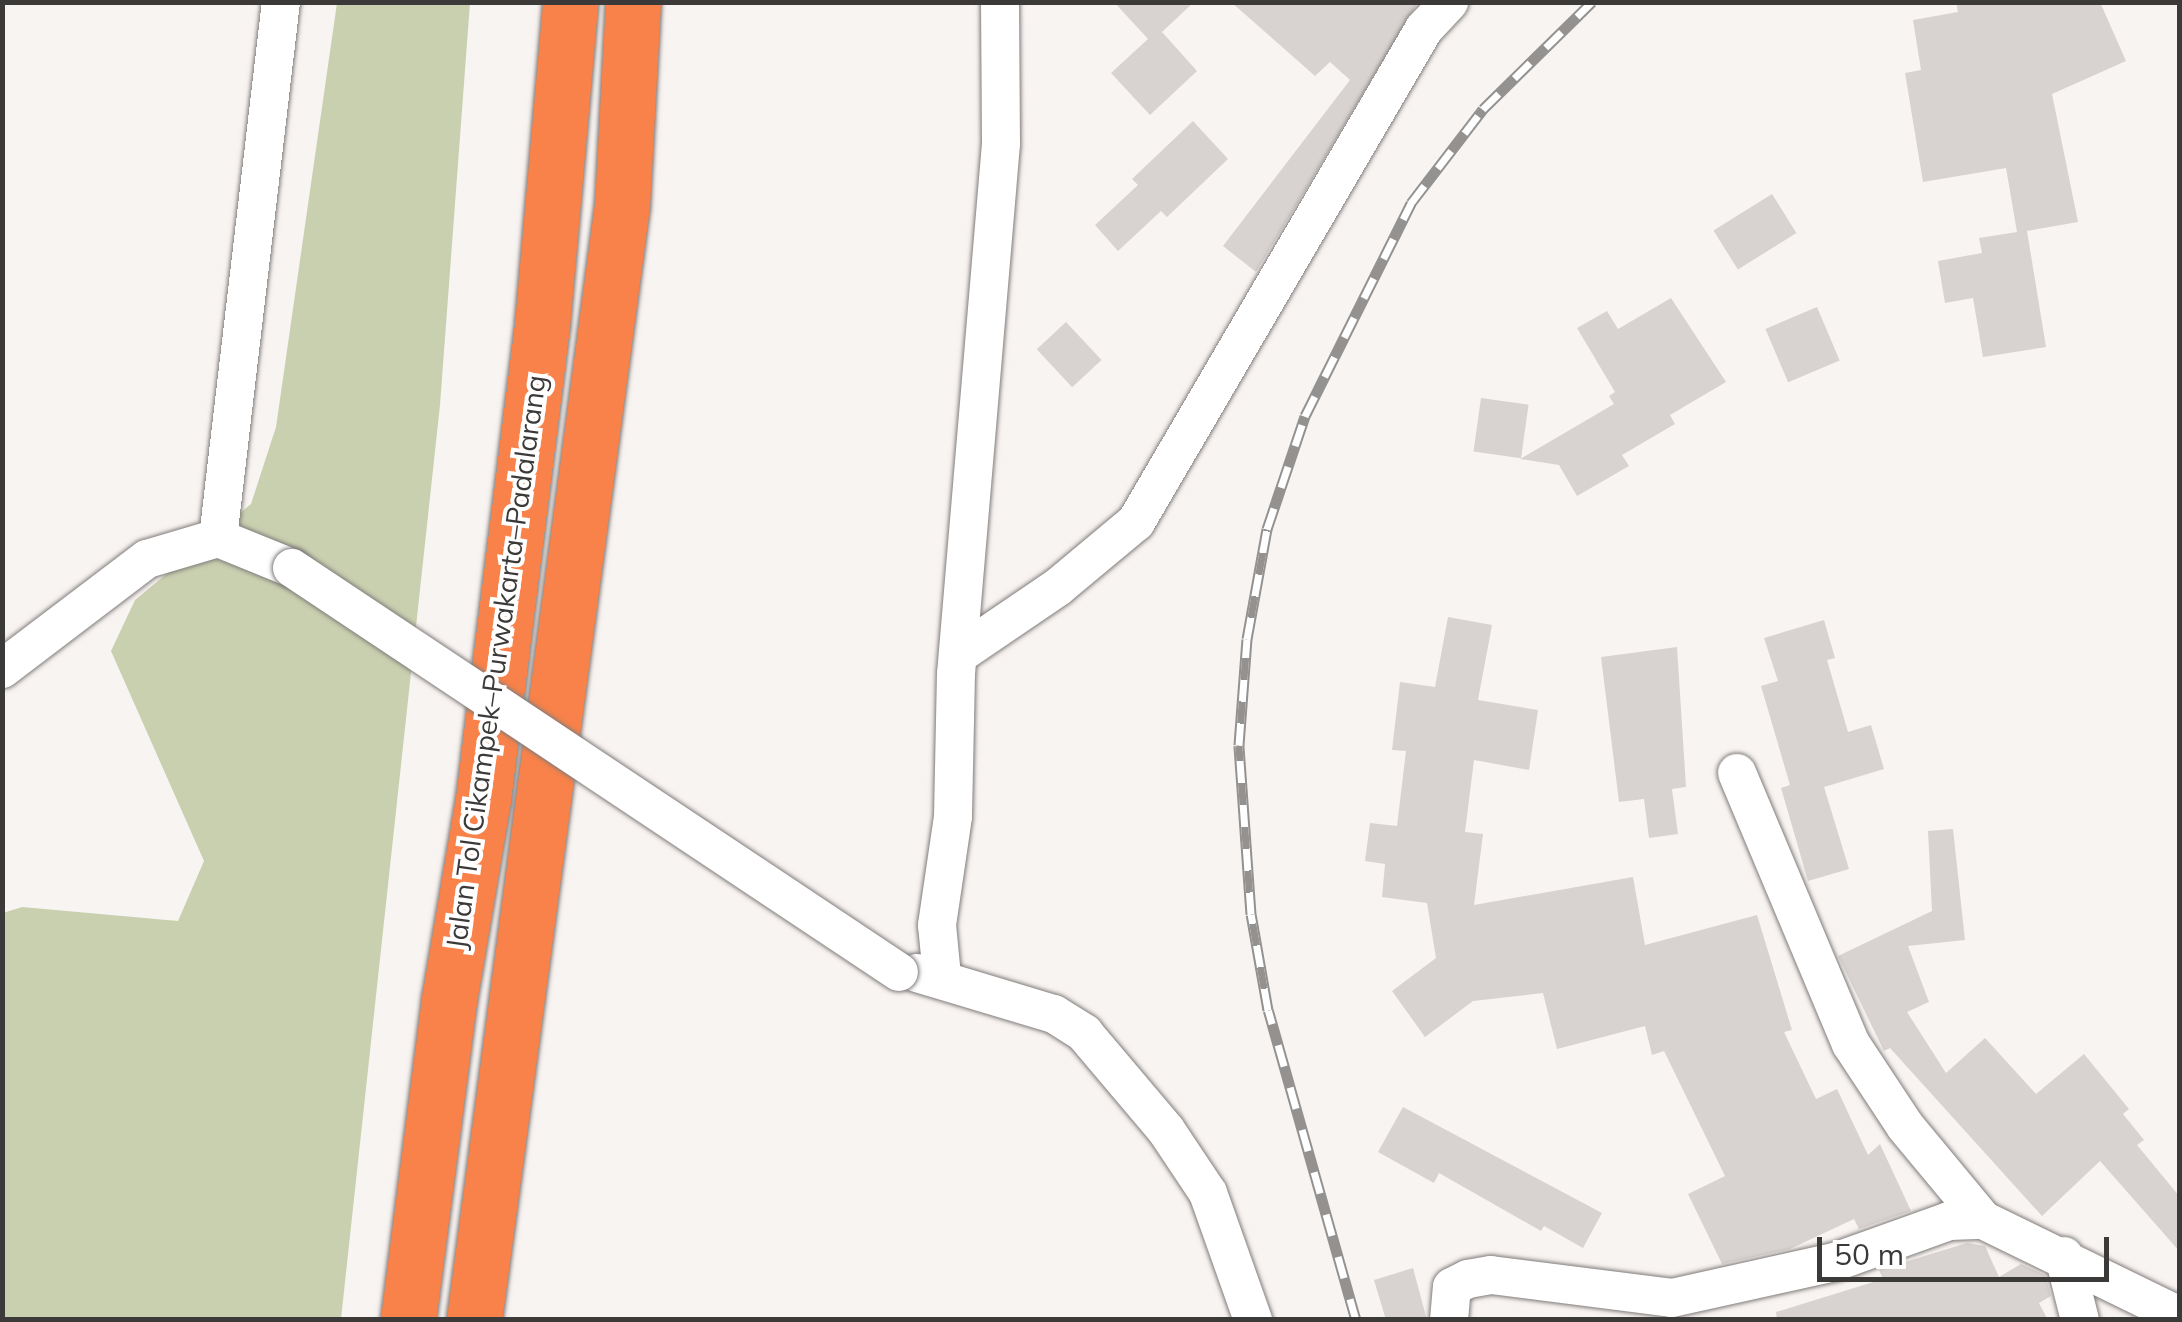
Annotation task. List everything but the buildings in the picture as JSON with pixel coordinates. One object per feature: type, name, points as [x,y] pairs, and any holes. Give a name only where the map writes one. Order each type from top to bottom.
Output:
[{"type":"highway","name":"Jalan Tol Cikampek–Purwakarta–Padalarang","points":[[408,1320],[539,344],[570,2]]},
{"type":"highway","points":[[474,1320],[622,205],[633,2]]},
{"type":"street","points":[[218,538],[282,2]]},
{"type":"street","points":[[942,976],[938,925],[953,816],[958,655],[991,302],[1004,57],[1000,2]]},
{"type":"street","points":[[958,655],[1058,587],[1136,522],[1424,29],[1449,2]]},
{"type":"street","points":[[2,668],[147,559],[218,538],[292,568],[899,972],[942,976],[989,1000],[1054,1014],[1084,1033],[1208,1193],[1254,1320]]},
{"type":"street","points":[[1737,773],[1851,1044],[1905,1126],[1983,1220]]},
{"type":"street","points":[[1448,1320],[1452,1288],[1468,1279],[1491,1276],[1672,1298],[1835,1262],[1949,1221],[1983,1220],[2064,1256],[2180,1316]]},
{"type":"street","points":[[2064,1256],[2080,1320]]},
{"type":"green space","points":[[337,3],[470,3],[440,405],[341,1319],[3,1320],[3,913],[22,907],[178,921],[204,861],[111,651],[135,600],[251,504],[276,427]]},
{"type":"railway","points":[[1356,1320],[1268,1010],[1251,914],[1239,745],[1247,639],[1267,529],[1305,416],[1411,203],[1483,109],[1592,2]]}]
